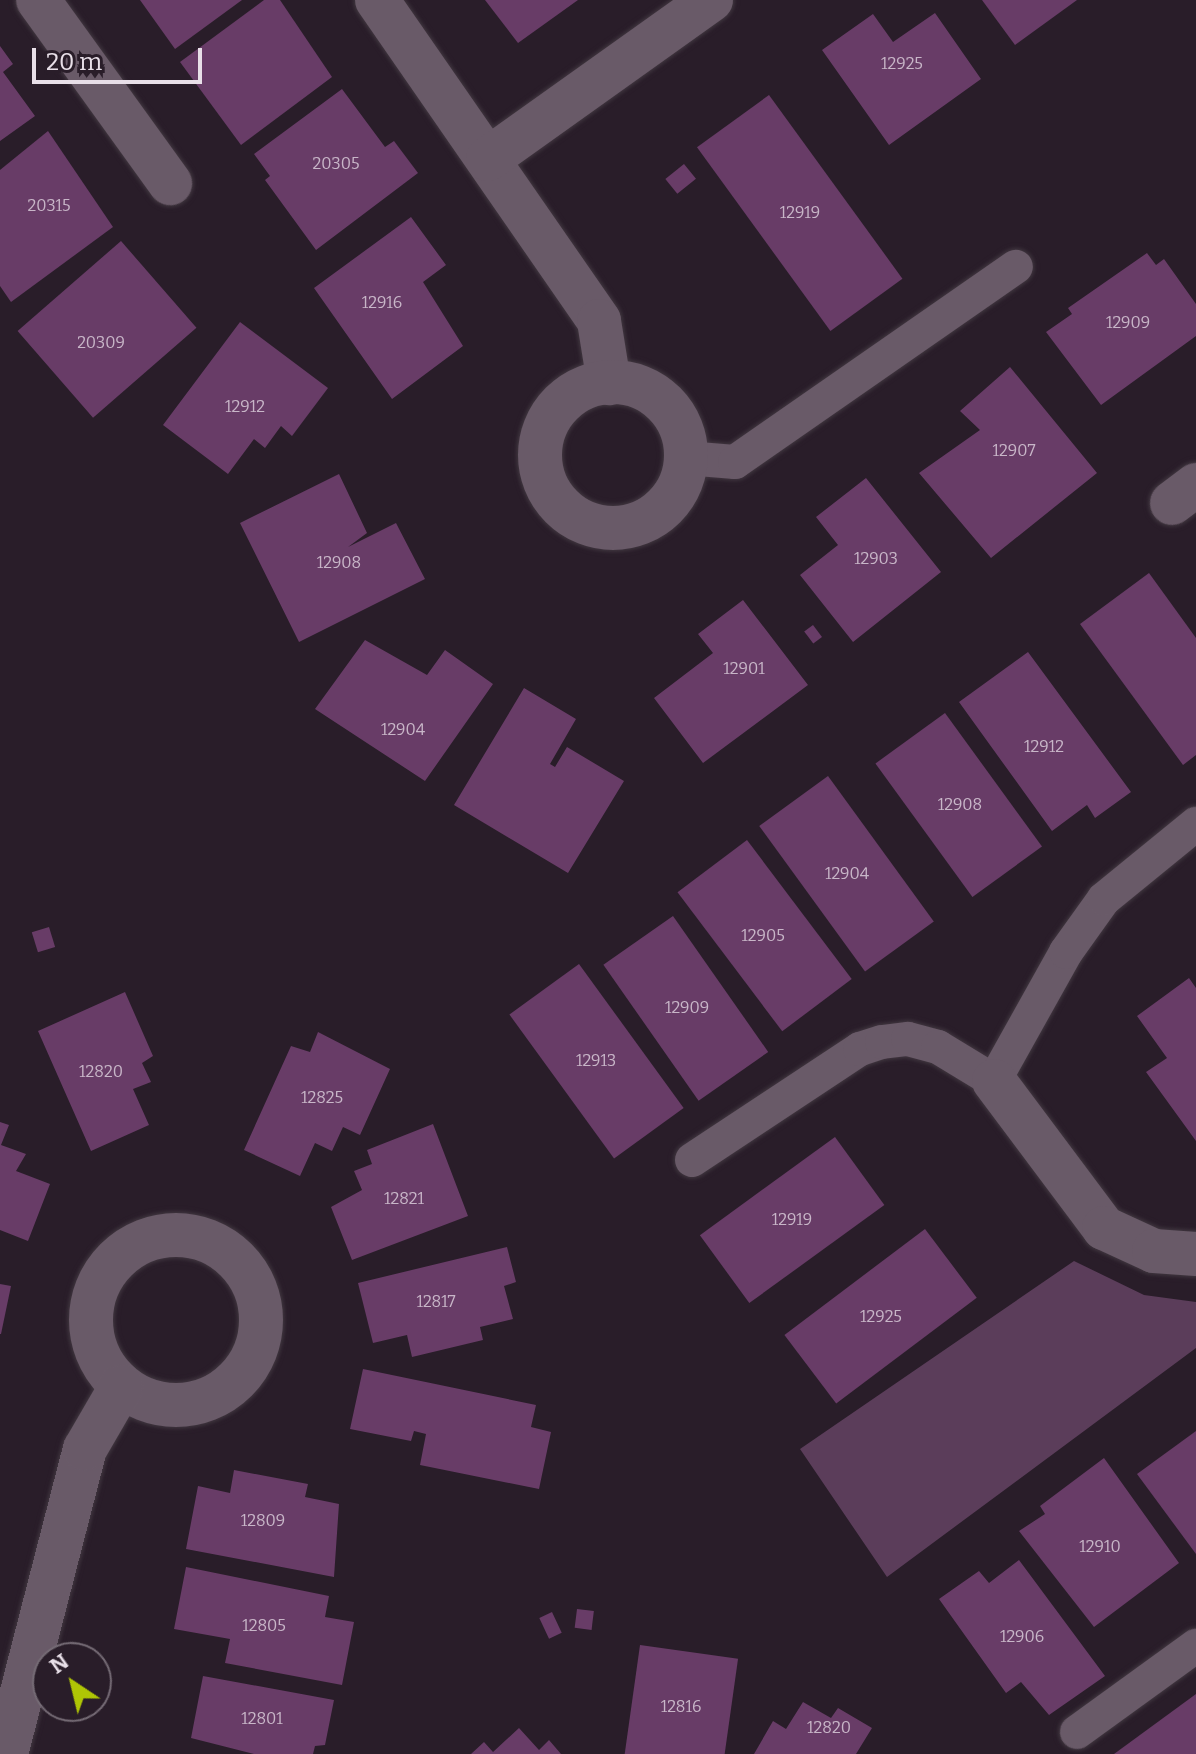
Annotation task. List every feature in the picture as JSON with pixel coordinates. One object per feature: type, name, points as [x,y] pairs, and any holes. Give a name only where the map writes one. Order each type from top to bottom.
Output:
[{"type":"street","points":[[38,0],[170,183]]},
{"type":"street","points":[[377,0],[599,321],[609,383]]},
{"type":"street","points":[[488,159],[711,0]]},
{"type":"street","points":[[609,383],[655,396],[684,434],[686,458],[682,482],[651,518],[605,528],[562,508],[541,466],[546,430],[565,400],[609,383]]},
{"type":"street","points":[[994,1081],[1104,1228],[1154,1251],[1196,1254]]},
{"type":"street","points":[[6,1754],[85,1449],[121,1387]]},
{"type":"lane","points":[[686,458],[735,462],[1016,267]]},
{"type":"lane","points":[[692,1160],[860,1049],[882,1042],[908,1039],[938,1047],[994,1081],[1066,952],[1104,899],[1196,824]]},
{"type":"lane","points":[[1077,1732],[1196,1646]]},
{"type":"shaded area","points":[[1074,1261],[1144,1295],[1196,1302],[1196,1348],[887,1577],[800,1449]]},
{"type":"building","points":[[140,0],[242,0],[175,49]]},
{"type":"building","points":[[264,0],[280,0],[332,77],[241,145],[180,62]]},
{"type":"building","points":[[485,0],[578,0],[518,43]]},
{"type":"building","points":[[982,0],[1077,0],[1015,45]]},
{"type":"building","points":[[935,13],[981,79],[889,145],[822,50],[873,14],[893,42]]},
{"type":"building","points":[[0,46],[13,64],[3,72],[35,116],[0,141]]},
{"type":"building","points":[[342,89],[385,147],[394,141],[418,173],[316,250],[265,180],[270,176],[254,154]]},
{"type":"building","points":[[769,95],[902,279],[830,331],[697,147]]},
{"type":"building","points":[[48,131],[113,227],[11,302],[0,286],[0,170]]},
{"type":"building","points":[[684,164],[696,179],[677,194],[665,179]]},
{"type":"building","points":[[411,217],[446,265],[423,282],[463,346],[392,399],[314,288]]},
{"type":"building","points":[[121,241],[196,328],[93,418],[18,331]]},
{"type":"building","points":[[1147,253],[1156,265],[1164,259],[1196,304],[1196,336],[1101,405],[1046,332],[1072,314],[1068,308]]},
{"type":"building","points":[[240,322],[328,388],[292,436],[281,426],[265,448],[254,439],[228,474],[163,425]]},
{"type":"building","points":[[1010,367],[1097,473],[991,558],[919,473],[980,430],[960,411]]},
{"type":"building","points":[[339,474],[367,533],[348,547],[396,523],[425,579],[299,642],[240,523]]},
{"type":"building","points":[[866,478],[941,572],[853,642],[800,575],[838,545],[816,517]]},
{"type":"building","points":[[1149,573],[1196,638],[1196,755],[1183,765],[1080,624]]},
{"type":"building","points":[[743,600],[808,685],[703,763],[654,698],[713,653],[698,634]]},
{"type":"building","points":[[813,625],[822,637],[813,644],[804,632]]},
{"type":"building","points":[[365,640],[427,675],[445,650],[493,684],[425,781],[315,709]]},
{"type":"building","points":[[1028,652],[1131,792],[1095,818],[1087,805],[1052,831],[959,702]]},
{"type":"building","points":[[524,688],[576,719],[550,764],[555,767],[567,747],[624,781],[568,873],[454,805]]},
{"type":"building","points":[[945,713],[1042,846],[972,897],[875,764]]},
{"type":"building","points":[[828,776],[934,922],[865,972],[759,826]]},
{"type":"building","points":[[747,840],[852,979],[782,1031],[678,892]]},
{"type":"building","points":[[673,916],[768,1052],[699,1101],[603,965]]},
{"type":"building","points":[[49,927],[55,947],[38,952],[32,932]]},
{"type":"building","points":[[579,964],[684,1108],[614,1159],[509,1015]]},
{"type":"building","points":[[1189,978],[1196,988],[1196,1141],[1146,1072],[1167,1058],[1137,1016]]},
{"type":"building","points":[[125,992],[153,1056],[142,1063],[151,1082],[133,1089],[149,1125],[91,1151],[38,1031]]},
{"type":"building","points":[[318,1032],[390,1069],[360,1135],[343,1127],[332,1151],[315,1143],[300,1176],[244,1150],[291,1046],[310,1052]]},
{"type":"building","points":[[0,1122],[9,1125],[1,1145],[26,1154],[16,1171],[50,1184],[28,1241],[0,1230]]},
{"type":"building","points":[[433,1124],[468,1216],[352,1260],[331,1207],[362,1190],[354,1171],[372,1164],[367,1150]]},
{"type":"building","points":[[835,1137],[884,1205],[749,1303],[700,1235]]},
{"type":"building","points":[[925,1229],[977,1298],[836,1404],[784,1335]]},
{"type":"building","points":[[507,1247],[516,1282],[504,1286],[513,1319],[480,1327],[483,1340],[412,1357],[407,1335],[373,1343],[358,1283]]},
{"type":"building","points":[[0,1284],[11,1286],[1,1334],[0,1334]]},
{"type":"building","points":[[363,1369],[536,1405],[531,1427],[551,1432],[539,1489],[420,1465],[426,1434],[414,1431],[411,1441],[350,1429]]},
{"type":"building","points":[[1196,1431],[1196,1554],[1137,1474]]},
{"type":"building","points":[[1104,1458],[1179,1563],[1094,1627],[1019,1531],[1045,1514],[1040,1506]]},
{"type":"building","points":[[234,1470],[308,1484],[305,1497],[339,1504],[334,1577],[186,1549],[198,1486],[230,1493]]},
{"type":"building","points":[[1019,1560],[1105,1676],[1049,1715],[1021,1682],[1006,1693],[939,1599],[979,1571],[989,1583]]},
{"type":"building","points":[[186,1567],[329,1596],[325,1617],[354,1622],[342,1685],[225,1663],[230,1639],[174,1629]]},
{"type":"building","points":[[577,1609],[594,1611],[592,1630],[575,1628]]},
{"type":"building","points":[[552,1612],[562,1633],[549,1639],[539,1618]]},
{"type":"building","points":[[640,1645],[738,1659],[725,1754],[625,1754]]},
{"type":"building","points":[[203,1676],[334,1700],[325,1745],[315,1746],[313,1754],[254,1754],[191,1738]]},
{"type":"building","points":[[1196,1694],[1196,1754],[1114,1754]]},
{"type":"building","points":[[803,1702],[831,1718],[838,1708],[872,1728],[856,1754],[754,1754],[773,1721],[786,1729]]},
{"type":"building","points":[[519,1728],[539,1750],[549,1740],[561,1754],[471,1754],[484,1742],[493,1752]]}]
